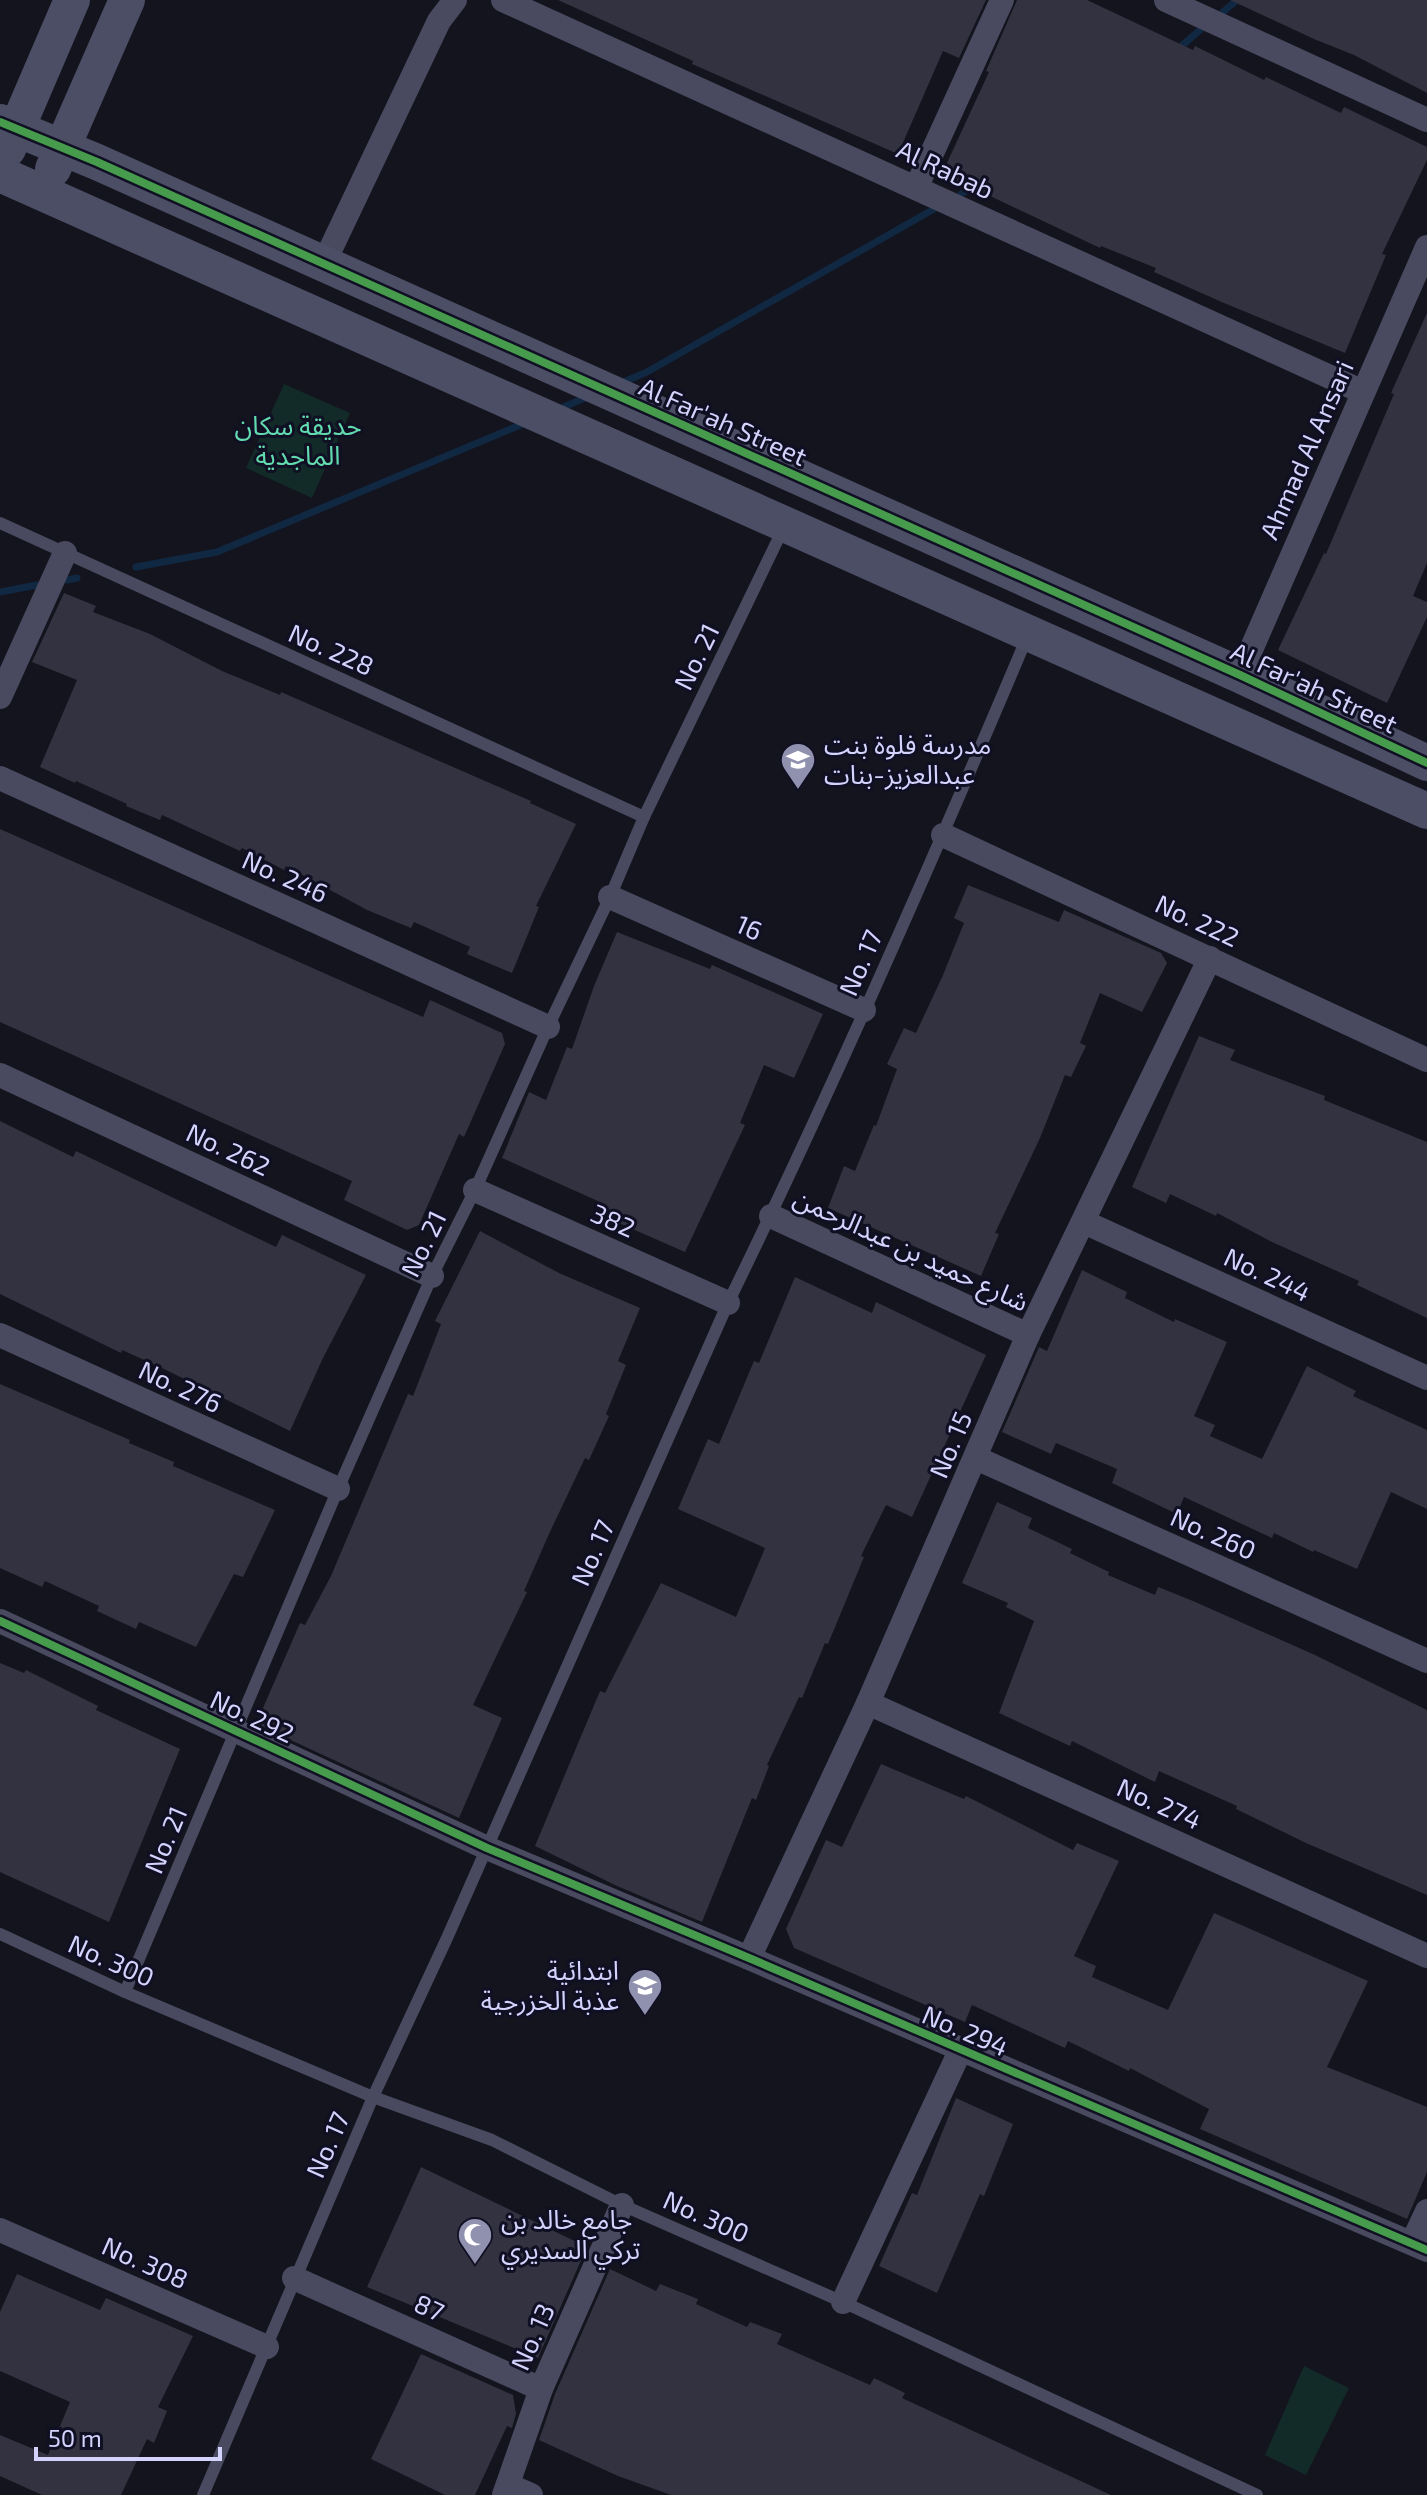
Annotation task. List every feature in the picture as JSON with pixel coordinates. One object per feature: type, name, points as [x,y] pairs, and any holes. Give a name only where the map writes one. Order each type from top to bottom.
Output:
[{"type":"street","points":[[0,168],[8,126],[48,54],[72,0]]},
{"type":"street","points":[[43,192],[127,0]]},
{"type":"street","points":[[323,265],[439,21],[455,0]]},
{"type":"street","name":"Al Rabab","points":[[503,0],[1363,392]]},
{"type":"street","points":[[916,188],[1002,0]]},
{"type":"street","points":[[1166,0],[1427,120]]},
{"type":"street","points":[[48,54],[39,97],[48,107],[62,109],[97,70]]},
{"type":"street","name":"Al Far'ah Street","points":[[8,126],[1240,675],[1427,763]]},
{"type":"street","points":[[0,174],[1427,811]]},
{"type":"street","name":"Ahmad Al Ansari","points":[[1240,675],[1427,247]]},
{"type":"street","points":[[0,697],[65,553]]},
{"type":"street","name":"No. 246","points":[[0,778],[548,1027]]},
{"type":"street","name":"No. 222","points":[[943,835],[1427,1060]]},
{"type":"street","name":"16","points":[[610,897],[864,1010]]},
{"type":"street","name":"No. 15","points":[[749,1958],[868,1703],[1028,1335],[1210,958]]},
{"type":"street","name":"No. 262","points":[[0,1075],[432,1276]]},
{"type":"street","name":"382","points":[[475,1190],[728,1303]]},
{"type":"street","name":"شارع حميد بن عبدالرحمن","points":[[771,1216],[1028,1335]]},
{"type":"street","name":"No. 244","points":[[1084,1222],[1427,1378]]},
{"type":"street","name":"No. 276","points":[[0,1335],[338,1489]]},
{"type":"street","name":"No. 260","points":[[976,1458],[1427,1661]]},
{"type":"street","name":"No. 292","points":[[0,1621],[487,1848]]},
{"type":"street","name":"No. 274","points":[[868,1703],[1427,1956]]},
{"type":"street","name":"No. 294","points":[[487,1848],[1420,2247]]},
{"type":"street","points":[[843,2302],[960,2051]]},
{"type":"street","name":"No. 13","points":[[506,2490],[541,2389],[622,2205]]},
{"type":"street","points":[[1420,2247],[1427,2211]]},
{"type":"street","name":"No. 308","points":[[0,2230],[267,2347]]},
{"type":"street","name":"87","points":[[294,2278],[541,2389]]},
{"type":"street","points":[[506,2490],[531,2495]]},
{"type":"lane","name":"No. 228","points":[[0,523],[644,817]]},
{"type":"lane","name":"No. 21","points":[[125,1992],[338,1489],[432,1276],[475,1190],[644,817],[784,526]]},
{"type":"lane","name":"No. 17","points":[[203,2495],[373,2097],[487,1848],[728,1303],[771,1216],[943,835],[1029,632]]},
{"type":"lane","name":"No. 300","points":[[0,1934],[125,1992],[373,2097],[492,2140],[622,2205],[843,2302],[1257,2495]]},
{"type":"green space","name":"حديقة سكان الماجدية","points":[[284,384],[350,413],[312,498],[246,468]]},
{"type":"green space","points":[[1304,2366],[1349,2388],[1306,2475],[1265,2455]]},
{"type":"building","points":[[558,0],[986,0],[959,58],[943,51],[898,154],[692,64],[693,61]]},
{"type":"building","points":[[1017,0],[1087,0],[1193,50],[1195,46],[1341,113],[1344,107],[1427,147],[1427,160],[1382,254],[1386,255],[1345,353],[1154,272],[1156,268],[1100,248],[986,194],[984,197],[940,178],[989,72],[986,71]]},
{"type":"building","points":[[1230,0],[1427,0],[1427,93],[1354,55]]},
{"type":"building","points":[[1427,313],[1427,563],[1413,596],[1427,602],[1427,617],[1387,703],[1278,650],[1326,554]]},
{"type":"building","points":[[64,593],[96,606],[93,612],[150,634],[222,671],[280,695],[281,692],[531,801],[576,824],[536,906],[539,907],[512,973],[467,954],[470,947],[414,922],[411,928],[367,910],[286,866],[284,870],[242,848],[240,851],[162,815],[160,820],[40,767],[77,680],[32,662]]},
{"type":"building","points":[[0,829],[423,1017],[430,1000],[502,1033],[505,1044],[464,1137],[459,1134],[419,1225],[407,1230],[344,1200],[352,1181],[0,1022]]},
{"type":"building","points":[[968,885],[1059,922],[1064,910],[1161,953],[1167,963],[1142,1012],[1100,993],[1080,1043],[1086,1046],[1071,1077],[1065,1075],[1040,1138],[995,1233],[999,1234],[981,1276],[828,1208],[844,1166],[855,1171],[876,1126],[897,1069],[887,1064],[904,1028],[916,1033],[943,975],[964,923],[954,918]]},
{"type":"building","points":[[617,932],[710,969],[712,965],[823,1014],[794,1078],[764,1065],[740,1123],[745,1125],[685,1252],[596,1213],[600,1202],[502,1158],[529,1092],[546,1100],[567,1047],[572,1049]]},
{"type":"building","points":[[1199,1036],[1235,1050],[1230,1060],[1325,1096],[1324,1100],[1427,1142],[1427,1318],[1357,1285],[1359,1281],[1272,1242],[1217,1213],[1216,1216],[1170,1194],[1166,1203],[1132,1187]]},
{"type":"building","points":[[0,1121],[73,1157],[76,1151],[276,1247],[282,1235],[366,1275],[290,1431],[0,1294]]},
{"type":"building","points":[[480,1231],[559,1273],[640,1308],[618,1361],[626,1365],[606,1414],[609,1416],[549,1534],[524,1591],[527,1592],[473,1705],[502,1718],[459,1818],[256,1724],[300,1623],[305,1625],[331,1576],[408,1394],[413,1396],[441,1324],[435,1321]]},
{"type":"building","points":[[1082,1270],[1127,1292],[1125,1298],[1174,1322],[1175,1319],[1227,1342],[1194,1416],[1215,1425],[1210,1436],[1262,1459],[1307,1366],[1356,1391],[1353,1396],[1427,1430],[1427,1509],[1391,1492],[1357,1569],[1274,1533],[1272,1538],[1184,1497],[1177,1514],[1112,1483],[1117,1469],[1056,1443],[1051,1454],[1002,1432],[1039,1347],[1047,1351]]},
{"type":"building","points":[[795,1277],[872,1313],[876,1302],[986,1355],[912,1517],[886,1505],[861,1556],[864,1557],[828,1644],[825,1643],[802,1698],[799,1697],[767,1765],[756,1800],[752,1798],[702,1922],[617,1886],[535,1846],[600,1691],[605,1693],[661,1583],[736,1617],[765,1548],[678,1509],[708,1439],[719,1444],[754,1361],[759,1363]]},
{"type":"building","points":[[0,1384],[130,1440],[129,1443],[174,1462],[173,1466],[275,1510],[243,1577],[234,1574],[196,1647],[139,1622],[136,1629],[97,1611],[99,1606],[45,1581],[42,1587],[0,1568]]},
{"type":"building","points":[[997,1502],[1032,1518],[1028,1528],[1072,1549],[1070,1553],[1109,1572],[1108,1575],[1155,1595],[1158,1587],[1193,1601],[1315,1655],[1427,1710],[1427,1895],[1306,1843],[1236,1809],[1237,1806],[1159,1771],[1155,1782],[1072,1741],[1070,1746],[999,1713],[1034,1621],[1006,1607],[1008,1603],[962,1583]]},
{"type":"building","points":[[0,1663],[24,1673],[26,1670],[98,1706],[96,1710],[180,1749],[109,1922],[0,1872]]},
{"type":"building","points":[[881,1764],[964,1799],[966,1796],[1073,1850],[1077,1843],[1119,1861],[1074,1956],[1096,1966],[1092,1977],[1168,2010],[1214,1913],[1368,1981],[1327,2067],[1427,2107],[1427,2172],[1407,2219],[1200,2129],[1209,2109],[1130,2068],[1129,2071],[1068,2041],[1065,2048],[972,2005],[965,2022],[794,1948],[786,1929],[826,1840],[842,1847]]},
{"type":"building","points":[[956,2098],[1013,2124],[984,2196],[980,2194],[937,2293],[879,2266],[912,2193],[917,2195]]},
{"type":"building","name":"جامع خالد بن تركي السديري","points":[[421,2167],[583,2245],[579,2254],[583,2256],[538,2358],[367,2287]]},
{"type":"building","points":[[610,2269],[656,2291],[660,2284],[698,2299],[696,2304],[747,2327],[750,2322],[782,2334],[777,2344],[870,2385],[874,2378],[905,2393],[902,2398],[1111,2495],[671,2495],[618,2476],[539,2440],[555,2394]]},
{"type":"building","points":[[17,2274],[100,2310],[106,2298],[193,2336],[158,2407],[167,2411],[154,2443],[147,2439],[121,2495],[42,2495],[0,2476],[0,2435],[48,2455],[70,2402],[0,2371],[0,2312]]},
{"type":"building","points":[[421,2354],[513,2395],[516,2414],[512,2428],[507,2426],[475,2495],[445,2495],[371,2459]]},
{"type":"waterway","points":[[1223,12],[1237,0]]},
{"type":"waterway","points":[[1178,49],[1200,30]]},
{"type":"waterway","points":[[961,194],[976,186]]},
{"type":"waterway","points":[[621,383],[647,372],[934,209]]},
{"type":"waterway","points":[[559,409],[587,397]]},
{"type":"waterway","points":[[136,567],[217,552],[525,423]]},
{"type":"waterway","points":[[67,580],[77,578]]},
{"type":"waterway","points":[[0,592],[37,585]]},
{"type":"cycle path","points":[[0,122],[97,162],[1240,675],[1427,763]]},
{"type":"cycle path","points":[[0,1621],[487,1848],[1427,2250]]},
{"type":"place","name":"مدرسة فلوة بنت عبدالعزيز-بنات","points":[[798,791]]},
{"type":"place","name":"ابتدائية عذبة الخزرجية","points":[[645,2017]]},
{"type":"place","name":"جامع خالد بن تركي السديري","points":[[475,2266]]}]
